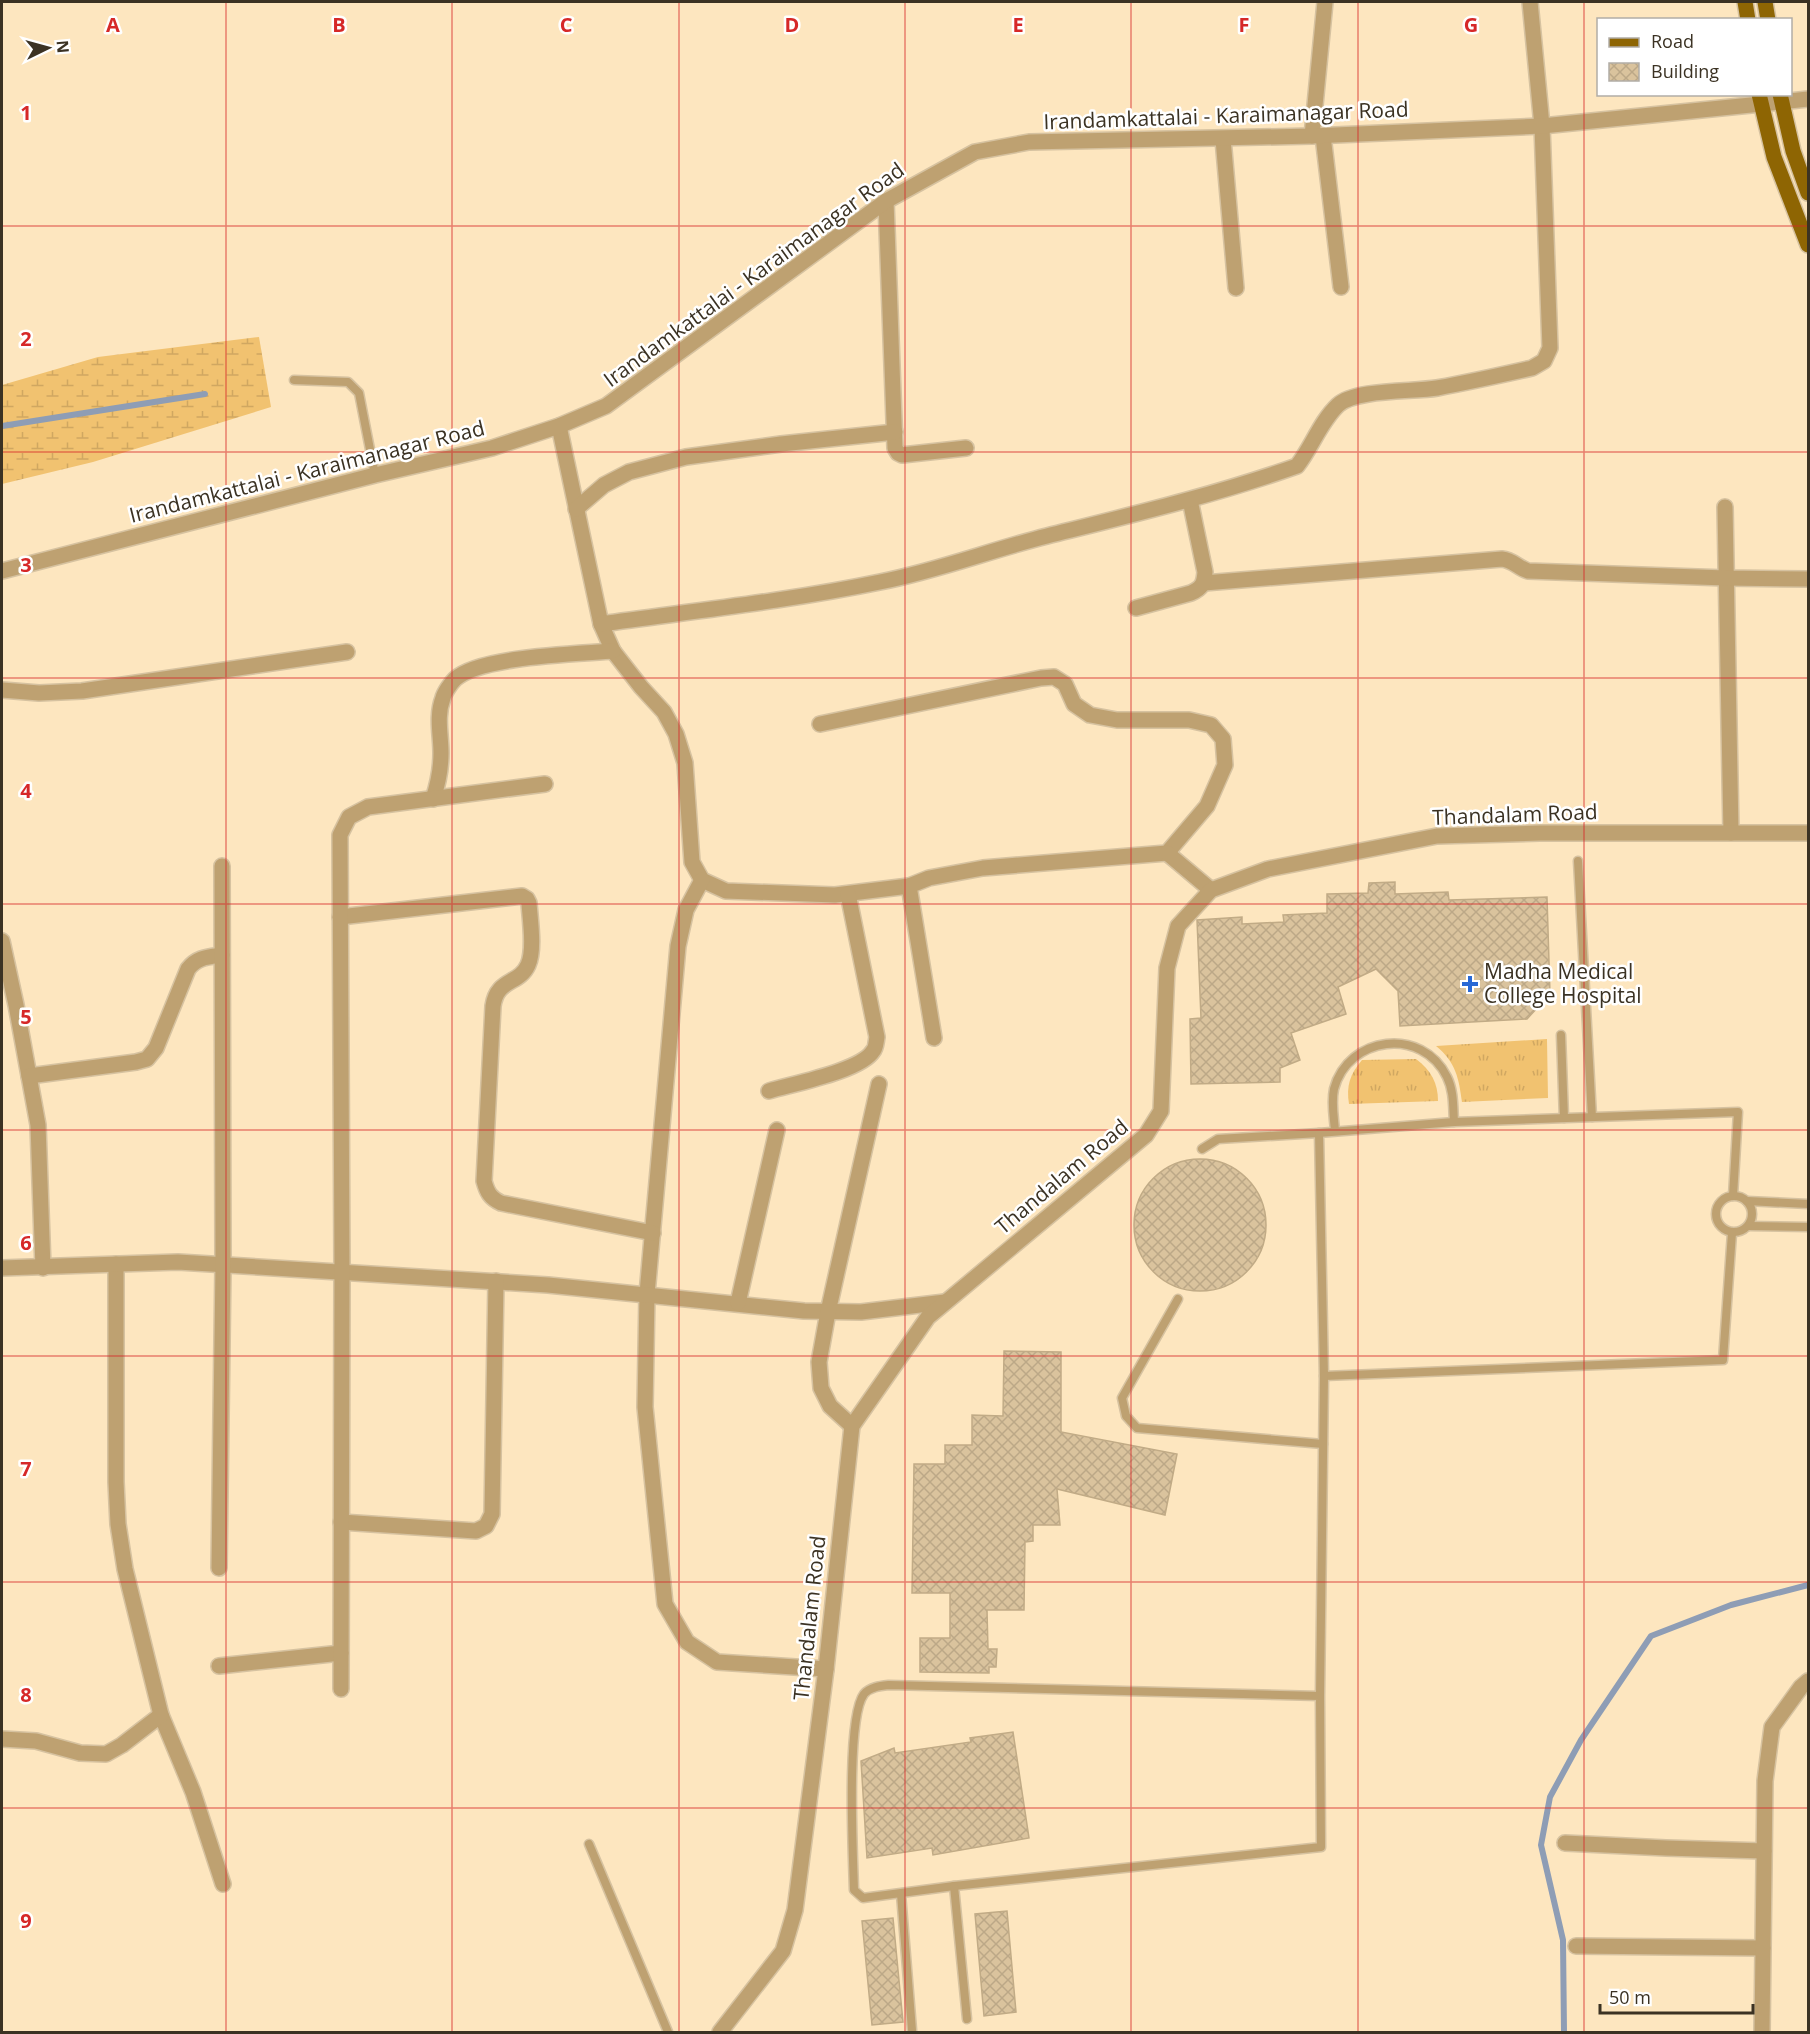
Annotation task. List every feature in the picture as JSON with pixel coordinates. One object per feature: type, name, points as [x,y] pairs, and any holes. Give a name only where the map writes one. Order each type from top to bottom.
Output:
[{"type":"main road","points":[[1745,2],[1748,18]]},
{"type":"main road","points":[[1765,2],[1768,18]]},
{"type":"main road","points":[[1780,98],[1793,151],[1809,193]]},
{"type":"main road","points":[[1760,99],[1774,157],[1809,245]]},
{"type":"street","points":[[1325,2],[1317,136],[1341,287]]},
{"type":"street","points":[[601,624],[818,594],[882,582],[928,571],[999,548],[1190,500],[1297,466],[1308,452],[1326,420],[1340,403],[1357,396],[1436,388],[1532,368],[1544,361],[1550,348],[1542,126],[1530,2]]},
{"type":"street","name":"Irandamkattalai - Karaimanagar Road","points":[[2,571],[492,447],[559,426],[606,406],[886,201],[975,152],[1029,142],[1223,139],[1542,126],[1760,99],[1809,99]]},
{"type":"street","points":[[1223,139],[1236,288]]},
{"type":"street","points":[[886,201],[895,448],[897,453],[902,455],[966,448]]},
{"type":"street","points":[[559,426],[601,624],[613,651],[664,712],[676,734],[685,763],[692,862],[702,880],[726,891],[848,894],[909,886],[929,878],[984,868],[1167,853],[1211,890]]},
{"type":"street","points":[[576,508],[604,485],[630,471],[686,457],[895,432]]},
{"type":"street","points":[[1137,608],[1191,593],[1200,589],[1204,583],[1205,572],[1190,500]]},
{"type":"street","points":[[1725,507],[1731,833]]},
{"type":"street","points":[[1204,583],[1502,559],[1510,560],[1521,569],[1528,571],[1809,579]]},
{"type":"street","points":[[433,799],[439,778],[441,755],[439,717],[443,697],[455,678],[480,667],[520,659],[613,651]]},
{"type":"street","points":[[2,690],[39,693],[82,692],[347,652]]},
{"type":"street","points":[[820,724],[1054,677],[1065,684],[1074,704],[1090,715],[1117,720],[1189,720],[1211,725],[1223,739],[1225,765],[1207,806],[1167,853]]},
{"type":"street","points":[[341,1689],[340,835],[349,817],[368,807],[545,784]]},
{"type":"street","name":"Thandalam Road","points":[[720,2032],[783,1951],[795,1910],[826,1669],[852,1426],[928,1317],[1146,1136],[1161,1111],[1167,968],[1178,926],[1211,890],[1268,869],[1437,836],[1540,833],[1809,833]]},
{"type":"street","points":[[219,1568],[223,1265],[222,866]]},
{"type":"street","points":[[702,880],[686,910],[678,946],[647,1294],[645,1407],[665,1604],[687,1642],[717,1662],[826,1669]]},
{"type":"street","points":[[909,886],[934,1038]]},
{"type":"street","points":[[769,1091],[851,1068],[874,1050],[877,1037],[848,894]]},
{"type":"street","points":[[340,917],[522,896],[527,899],[531,955],[528,966],[517,977],[499,988],[494,997],[484,1181],[487,1192],[501,1203],[653,1233]]},
{"type":"street","points":[[2,940],[38,1125],[43,1268]]},
{"type":"street","points":[[29,1076],[147,1059],[156,1048],[188,969],[193,962],[201,958],[222,955]]},
{"type":"street","points":[[852,1426],[830,1406],[821,1388],[819,1362],[879,1084]]},
{"type":"street","points":[[738,1303],[777,1130]]},
{"type":"street","points":[[2,1268],[178,1262],[496,1281],[828,1312],[861,1312],[945,1302]]},
{"type":"street","points":[[116,1264],[118,1524],[125,1569],[161,1715],[193,1792],[223,1884]]},
{"type":"street","points":[[341,1522],[476,1531],[486,1526],[492,1515],[496,1281]]},
{"type":"street","points":[[219,1666],[341,1653]]},
{"type":"street","points":[[1762,2032],[1766,1781],[1772,1726],[1801,1687],[1809,1681]]},
{"type":"street","points":[[2,1739],[36,1741],[80,1753],[106,1754],[122,1745],[161,1715]]},
{"type":"street","points":[[1565,1843],[1764,1851]]},
{"type":"street","points":[[1575,1946],[1763,1948]]},
{"type":"lane","points":[[294,381],[348,382],[360,393],[375,475]]},
{"type":"lane","points":[[1578,861],[1592,1117]]},
{"type":"lane","points":[[1561,1035],[1564,1118]]},
{"type":"lane","points":[[1335,1131],[1334,1091],[1342,1071],[1356,1056],[1374,1046],[1395,1042],[1416,1047],[1441,1066],[1451,1085],[1454,1122]]},
{"type":"lane","points":[[1202,1149],[1218,1139],[1454,1122],[1738,1112],[1733,1196]]},
{"type":"lane","points":[[1319,1133],[1324,1376],[1320,1696],[1321,1847],[863,1898],[854,1890],[853,1740],[858,1710],[864,1695],[872,1688],[889,1685],[1320,1696]]},
{"type":"lane","points":[[1733,1196],[1743,1198],[1753,1210],[1749,1226],[1742,1232],[1732,1233],[1723,1229],[1716,1216],[1720,1203],[1733,1196]]},
{"type":"lane","points":[[1747,1201],[1809,1204]]},
{"type":"lane","points":[[1749,1226],[1809,1227]]},
{"type":"lane","points":[[1324,1376],[1723,1360],[1732,1233]]},
{"type":"lane","points":[[1178,1299],[1122,1398],[1126,1416],[1137,1428],[1323,1444]]},
{"type":"lane","points":[[590,1844],[668,2032]]},
{"type":"lane","points":[[954,1887],[967,2019]]},
{"type":"lane","points":[[901,1894],[912,2030]]},
{"type":"green space","points":[[259,337],[271,407],[93,462],[2,484],[2,385],[98,357]]},
{"type":"green space","points":[[1547,1039],[1548,1098],[1462,1102],[1455,1071],[1448,1058],[1436,1046]]},
{"type":"green space","points":[[1416,1059],[1433,1077],[1438,1101],[1349,1104],[1350,1080],[1362,1060]]},
{"type":"building","name":"Madha Medical College Hospital","points":[[1395,882],[1395,894],[1448,892],[1449,900],[1547,897],[1550,994],[1527,1019],[1400,1026],[1398,991],[1376,969],[1338,987],[1346,1014],[1291,1033],[1300,1060],[1280,1068],[1280,1082],[1191,1084],[1190,1019],[1201,1018],[1197,920],[1242,917],[1242,924],[1284,922],[1283,915],[1327,913],[1327,894],[1368,893],[1369,883]]},
{"type":"building","points":[[1200,1159],[1225,1164],[1247,1178],[1261,1200],[1266,1225],[1261,1250],[1247,1272],[1225,1286],[1200,1291],[1175,1286],[1153,1272],[1139,1250],[1134,1225],[1139,1200],[1153,1178],[1175,1164]]},
{"type":"building","points":[[1004,1351],[1061,1352],[1061,1432],[1177,1454],[1165,1515],[1057,1489],[1060,1525],[1033,1525],[1033,1541],[1025,1542],[1024,1610],[987,1610],[988,1649],[997,1649],[996,1667],[989,1667],[989,1673],[920,1672],[920,1638],[950,1638],[950,1593],[912,1593],[914,1464],[945,1464],[945,1445],[972,1445],[972,1415],[1003,1416]]},
{"type":"building","points":[[1013,1732],[1029,1838],[933,1855],[932,1848],[867,1858],[861,1761],[894,1748],[895,1753],[971,1742],[970,1738]]},
{"type":"building","points":[[1007,1911],[1016,2012],[984,2016],[975,1914]]},
{"type":"building","points":[[893,1918],[903,2022],[872,2025],[862,1921]]},
{"type":"waterway","points":[[2,426],[205,394]]},
{"type":"waterway","points":[[1564,2032],[1563,1940],[1541,1845],[1550,1797],[1581,1740],[1651,1636],[1731,1605],[1808,1585]]},
{"type":"place","name":"Madha Medical College Hospital","points":[[1470,984]]}]
